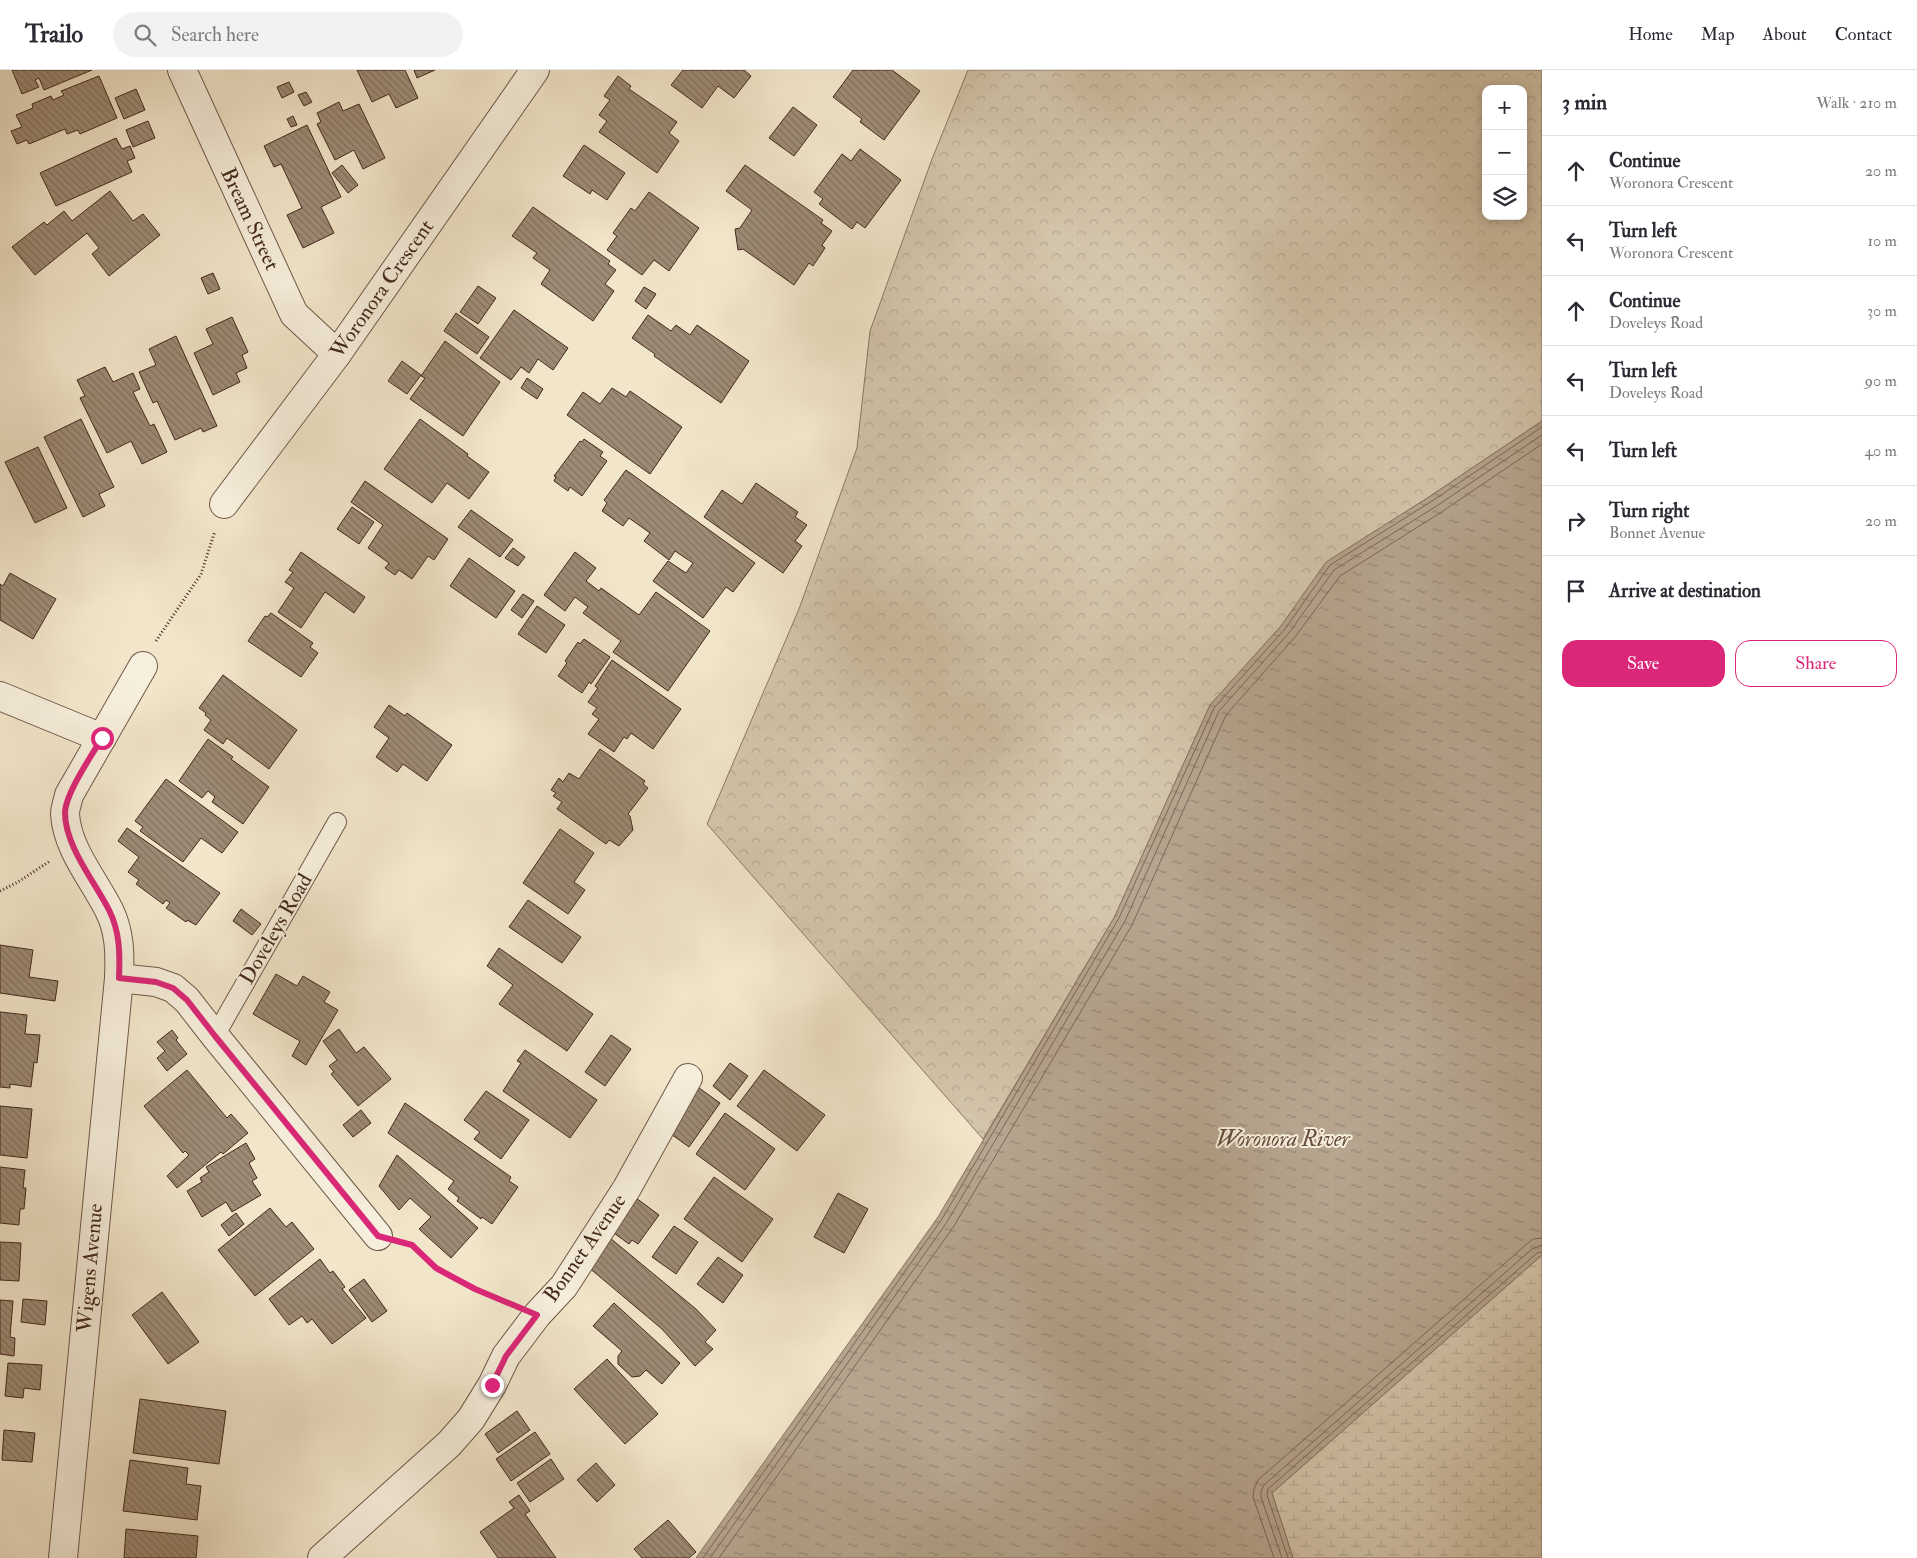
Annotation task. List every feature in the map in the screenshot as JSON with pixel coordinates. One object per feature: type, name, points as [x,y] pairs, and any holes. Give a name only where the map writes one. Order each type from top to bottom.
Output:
[{"type":"street","name":"Bream Street","points":[[182,70],[294,314],[337,354]]},
{"type":"street","name":"Woronora Crescent","points":[[224,504],[337,354],[535,70]]},
{"type":"street","points":[[143,666],[69,795],[65,812],[67,828],[73,845],[110,911],[119,938],[119,978],[156,982],[173,988],[187,1000],[378,1236]]},
{"type":"street","points":[[0,696],[102,738]]},
{"type":"street","name":"Wigens Avenue","points":[[62,1558],[119,978]]},
{"type":"street","name":"Bonnet Avenue","points":[[322,1558],[449,1444],[466,1425],[492,1385],[506,1356],[537,1315],[564,1286],[622,1196],[688,1078]]},
{"type":"lane","name":"Doveleys Road","points":[[215,1036],[337,822]]},
{"type":"path","points":[[159,636],[201,574],[224,504]]},
{"type":"path","points":[[0,891],[18,882],[73,845]]},
{"type":"path","points":[[378,1236],[412,1245],[436,1268],[475,1289],[537,1315]]},
{"type":"green space","points":[[968,70],[1542,70],[1542,421],[1429,497],[1327,562],[1281,626],[1210,705],[1115,916],[983,1139],[707,824],[799,609],[857,448],[870,331],[932,159]]},
{"type":"green space","points":[[1542,1255],[1542,1558],[1293,1558],[1272,1493]]},
{"type":"water","name":"Woronora River","points":[[1542,421],[1542,1255],[1272,1493],[1293,1558],[696,1558],[938,1217],[1115,916],[1210,705],[1281,626],[1326,562],[1429,497]]},
{"type":"building","points":[[12,70],[92,70],[44,90],[39,78],[35,80],[39,87],[22,94]]},
{"type":"building","points":[[357,70],[405,70],[418,98],[396,108],[389,94],[372,102]]},
{"type":"building","points":[[414,70],[435,70],[417,78]]},
{"type":"building","points":[[683,70],[744,70],[751,76],[734,98],[718,86],[702,108],[671,85]]},
{"type":"building","points":[[853,70],[892,70],[920,91],[884,140],[860,122],[862,119],[833,97]]},
{"type":"building","points":[[99,76],[117,118],[80,134],[78,130],[67,134],[65,129],[29,144],[27,140],[17,144],[11,131],[22,127],[16,115],[33,108],[32,104],[51,96],[53,100],[64,95],[61,91]]},
{"type":"building","points":[[618,76],[631,86],[629,89],[677,122],[669,133],[679,141],[657,173],[599,132],[607,121],[599,115],[610,100],[604,96]]},
{"type":"building","points":[[289,82],[294,92],[282,98],[277,87]]},
{"type":"building","points":[[136,89],[145,110],[124,119],[115,98]]},
{"type":"building","points":[[306,92],[312,102],[304,106],[298,95]]},
{"type":"building","points":[[339,102],[343,111],[359,104],[385,158],[363,169],[354,150],[335,160],[317,124],[321,122],[317,113]]},
{"type":"building","points":[[793,107],[817,125],[794,156],[769,138]]},
{"type":"building","points":[[293,116],[297,125],[291,127],[287,119]]},
{"type":"building","points":[[148,121],[155,138],[133,147],[126,130]]},
{"type":"building","points":[[307,125],[341,197],[321,207],[334,233],[303,248],[287,215],[302,208],[281,164],[274,167],[264,146]]},
{"type":"building","points":[[116,138],[122,149],[130,146],[135,158],[127,161],[132,172],[56,206],[40,173]]},
{"type":"building","points":[[584,145],[625,173],[607,200],[592,190],[590,194],[563,176]]},
{"type":"building","points":[[860,149],[901,180],[865,228],[857,222],[852,229],[819,204],[823,199],[814,192],[842,154],[851,161]]},
{"type":"building","points":[[342,165],[358,185],[348,193],[332,173]]},
{"type":"building","points":[[745,165],[823,220],[821,223],[832,231],[822,245],[825,248],[813,266],[809,263],[794,285],[743,249],[738,250],[735,229],[740,228],[752,210],[726,191]]},
{"type":"building","points":[[110,191],[133,221],[143,214],[160,235],[109,276],[92,254],[99,248],[87,233],[35,275],[12,247],[44,222],[47,225],[64,211],[72,221]]},
{"type":"building","points":[[649,192],[699,228],[669,271],[654,260],[642,275],[607,250],[617,236],[613,233],[631,208],[635,211]]},
{"type":"building","points":[[533,207],[610,261],[608,264],[616,270],[605,284],[614,291],[593,321],[541,284],[550,270],[533,258],[537,253],[512,236]]},
{"type":"building","points":[[213,273],[220,289],[208,294],[201,278]]},
{"type":"building","points":[[478,286],[496,298],[478,324],[460,312]]},
{"type":"building","points":[[644,287],[656,294],[646,309],[635,301]]},
{"type":"building","points":[[514,310],[568,348],[553,370],[538,359],[529,373],[521,367],[511,380],[480,358]]},
{"type":"building","points":[[456,313],[489,337],[477,354],[444,331]]},
{"type":"building","points":[[648,315],[671,331],[676,325],[690,335],[697,325],[749,361],[721,403],[654,356],[655,354],[632,338]]},
{"type":"building","points":[[232,317],[248,352],[242,355],[247,368],[236,373],[240,382],[213,395],[194,353],[213,344],[206,329]]},
{"type":"building","points":[[176,336],[217,426],[203,432],[201,428],[175,440],[157,401],[153,403],[139,372],[156,365],[149,349]]},
{"type":"building","points":[[445,341],[500,382],[463,436],[410,399],[425,378],[421,376]]},
{"type":"building","points":[[402,361],[421,375],[407,394],[388,381]]},
{"type":"building","points":[[105,367],[113,382],[133,373],[140,389],[133,392],[150,426],[154,424],[167,452],[142,464],[131,441],[107,453],[80,398],[85,396],[77,380]]},
{"type":"building","points":[[527,378],[543,389],[537,399],[521,388]]},
{"type":"building","points":[[612,388],[626,397],[630,391],[682,427],[650,474],[567,415],[583,392],[600,404]]},
{"type":"building","points":[[81,419],[114,487],[99,494],[105,506],[83,517],[44,437]]},
{"type":"building","points":[[420,419],[489,472],[469,499],[447,483],[432,503],[384,469]]},
{"type":"building","points":[[584,439],[603,452],[600,456],[607,461],[582,496],[570,487],[568,491],[554,481],[556,477],[554,476],[580,441],[582,442]]},
{"type":"building","points":[[38,447],[67,508],[35,523],[5,462]]},
{"type":"building","points":[[626,470],[755,563],[733,592],[726,587],[703,618],[653,581],[668,561],[686,573],[693,563],[675,551],[669,560],[644,541],[650,533],[629,518],[623,526],[602,511],[607,503],[604,500]]},
{"type":"building","points":[[365,481],[448,539],[434,560],[428,556],[412,579],[399,570],[395,575],[385,568],[389,563],[368,548],[383,525],[351,502]]},
{"type":"building","points":[[756,483],[798,512],[795,517],[807,525],[795,541],[802,546],[783,573],[704,517],[722,490],[742,504]]},
{"type":"building","points":[[352,507],[374,522],[359,544],[337,529]]},
{"type":"building","points":[[471,510],[513,540],[500,557],[458,527]]},
{"type":"building","points":[[513,548],[525,557],[518,566],[505,558]]},
{"type":"building","points":[[301,552],[365,597],[354,613],[325,592],[301,628],[278,612],[294,588],[285,582],[293,572],[289,570]]},
{"type":"building","points":[[575,552],[596,568],[586,581],[599,591],[601,588],[639,615],[656,592],[710,631],[668,691],[613,652],[621,641],[583,613],[588,607],[575,597],[565,611],[544,595]]},
{"type":"building","points":[[469,558],[515,591],[496,618],[450,586]]},
{"type":"building","points":[[10,573],[56,599],[33,639],[0,620],[0,584],[3,586]]},
{"type":"building","points":[[523,594],[534,601],[522,618],[511,610]]},
{"type":"building","points":[[537,606],[565,625],[546,653],[518,634]]},
{"type":"building","points":[[271,613],[313,643],[310,647],[318,653],[301,677],[248,641],[265,616],[267,617]]},
{"type":"building","points":[[584,639],[610,657],[591,684],[589,682],[582,693],[558,676],[567,663],[565,661],[578,642],[580,644]]},
{"type":"building","points":[[612,660],[681,709],[653,749],[631,733],[627,739],[624,737],[614,752],[588,734],[599,719],[592,714],[597,708],[588,702],[598,688],[595,686]]},
{"type":"building","points":[[223,675],[297,730],[269,769],[227,738],[223,744],[204,730],[211,720],[199,708]]},
{"type":"building","points":[[389,705],[405,716],[407,713],[452,745],[427,781],[403,764],[397,772],[376,757],[389,738],[374,727]]},
{"type":"building","points":[[208,739],[269,787],[243,824],[212,802],[215,797],[208,791],[202,798],[179,781]]},
{"type":"building","points":[[600,749],[645,781],[643,784],[648,788],[628,814],[633,830],[619,846],[609,840],[606,844],[557,809],[562,802],[553,796],[556,793],[551,790],[559,778],[563,782],[569,773],[579,779]]},
{"type":"building","points":[[166,779],[238,832],[222,853],[201,838],[183,862],[140,831],[143,827],[135,821]]},
{"type":"building","points":[[127,828],[220,893],[196,925],[187,920],[186,922],[166,908],[170,903],[166,900],[163,904],[136,884],[139,880],[128,872],[139,857],[118,841]]},
{"type":"building","points":[[560,829],[594,853],[574,882],[585,890],[568,914],[523,883]]},
{"type":"building","points":[[528,900],[581,937],[562,963],[509,927]]},
{"type":"building","points":[[241,909],[261,924],[252,935],[233,921]]},
{"type":"building","points":[[0,945],[33,950],[29,977],[58,981],[55,1001],[0,993]]},
{"type":"building","points":[[499,948],[593,1014],[567,1051],[499,1004],[513,985],[487,966]]},
{"type":"building","points":[[276,974],[297,986],[303,976],[330,992],[324,1002],[338,1010],[306,1065],[292,1056],[300,1041],[253,1014]]},
{"type":"building","points":[[0,1012],[27,1015],[25,1034],[40,1035],[37,1063],[34,1062],[31,1087],[10,1084],[10,1088],[0,1087]]},
{"type":"building","points":[[339,1029],[356,1053],[364,1047],[391,1079],[358,1106],[331,1074],[334,1072],[329,1066],[337,1060],[323,1041]]},
{"type":"building","points":[[172,1030],[178,1038],[176,1040],[187,1054],[167,1071],[157,1058],[165,1051],[157,1042]]},
{"type":"building","points":[[611,1035],[631,1049],[605,1086],[585,1072]]},
{"type":"building","points":[[525,1050],[597,1100],[570,1138],[503,1091],[521,1063],[517,1061]]},
{"type":"building","points":[[730,1063],[748,1076],[730,1100],[713,1086]]},
{"type":"building","points":[[187,1070],[227,1118],[231,1114],[248,1133],[223,1154],[221,1152],[177,1188],[167,1176],[189,1155],[185,1151],[183,1153],[144,1106]]},
{"type":"building","points":[[764,1070],[825,1115],[797,1151],[737,1106]]},
{"type":"building","points":[[695,1085],[720,1103],[689,1147],[664,1129]]},
{"type":"building","points":[[486,1091],[529,1120],[501,1159],[474,1139],[480,1132],[464,1120]]},
{"type":"building","points":[[405,1103],[511,1177],[509,1181],[518,1187],[492,1224],[482,1217],[481,1219],[457,1201],[459,1198],[448,1189],[454,1181],[388,1133]]},
{"type":"building","points":[[0,1106],[32,1109],[27,1158],[0,1155]]},
{"type":"building","points":[[361,1110],[371,1123],[353,1137],[343,1125]]},
{"type":"building","points":[[725,1113],[775,1149],[745,1190],[696,1154]]},
{"type":"building","points":[[246,1143],[255,1159],[249,1163],[257,1178],[252,1181],[261,1195],[232,1212],[226,1202],[202,1217],[187,1191],[202,1182],[200,1178],[209,1172],[206,1167]]},
{"type":"building","points":[[397,1155],[478,1228],[451,1258],[419,1229],[431,1217],[410,1198],[399,1210],[379,1186]]},
{"type":"building","points":[[0,1167],[25,1170],[23,1188],[26,1188],[24,1209],[20,1209],[19,1225],[0,1223]]},
{"type":"building","points":[[714,1177],[773,1219],[742,1262],[684,1219]]},
{"type":"building","points":[[838,1193],[868,1209],[844,1253],[814,1237]]},
{"type":"building","points":[[632,1195],[659,1215],[638,1244],[632,1240],[629,1244],[607,1228]]},
{"type":"building","points":[[270,1208],[286,1227],[292,1222],[314,1249],[255,1296],[218,1250]]},
{"type":"building","points":[[236,1213],[244,1224],[229,1236],[221,1225]]},
{"type":"building","points":[[674,1226],[698,1242],[676,1274],[652,1257]]},
{"type":"building","points":[[610,1238],[696,1309],[716,1330],[705,1342],[713,1349],[695,1366],[662,1329],[587,1266]]},
{"type":"building","points":[[0,1242],[21,1243],[19,1281],[0,1280]]},
{"type":"building","points":[[718,1257],[743,1275],[723,1303],[697,1284]]},
{"type":"building","points":[[320,1259],[330,1273],[333,1271],[345,1287],[342,1289],[366,1318],[332,1344],[312,1319],[307,1323],[302,1316],[289,1325],[269,1299]]},
{"type":"building","points":[[364,1279],[387,1311],[372,1322],[349,1290]]},
{"type":"building","points":[[162,1292],[199,1342],[168,1364],[132,1315]]},
{"type":"building","points":[[23,1299],[47,1301],[45,1325],[21,1322]]},
{"type":"building","points":[[0,1300],[13,1301],[10,1337],[15,1338],[14,1356],[0,1354]]},
{"type":"building","points":[[614,1303],[680,1363],[662,1384],[646,1370],[640,1376],[632,1377],[618,1364],[618,1356],[622,1351],[593,1326]]},
{"type":"building","points":[[607,1359],[658,1414],[625,1444],[574,1389]]},
{"type":"building","points":[[8,1363],[42,1365],[40,1390],[24,1388],[23,1398],[5,1396]]},
{"type":"building","points":[[140,1399],[226,1411],[219,1464],[133,1453]]},
{"type":"building","points":[[517,1411],[530,1430],[498,1453],[485,1434]]},
{"type":"building","points":[[4,1430],[35,1433],[32,1462],[2,1460]]},
{"type":"building","points":[[535,1432],[550,1454],[511,1481],[496,1459]]},
{"type":"building","points":[[551,1459],[564,1479],[530,1502],[517,1483]]},
{"type":"building","points":[[130,1460],[188,1468],[186,1484],[201,1486],[197,1520],[123,1511]]},
{"type":"building","points":[[596,1463],[615,1485],[597,1502],[577,1480]]},
{"type":"building","points":[[519,1495],[530,1511],[525,1514],[556,1558],[498,1558],[480,1532],[514,1508],[509,1502]]},
{"type":"building","points":[[668,1520],[696,1552],[689,1558],[642,1558],[634,1549]]},
{"type":"building","points":[[126,1529],[198,1536],[196,1558],[124,1558]]},
{"type":"route","points":[[102,738],[69,795],[65,812],[67,828],[73,845],[92,882],[110,911],[119,938],[119,978],[156,982],[173,988],[187,1000],[378,1236],[412,1245],[436,1268],[475,1289],[537,1315],[506,1356],[492,1385]]}]
